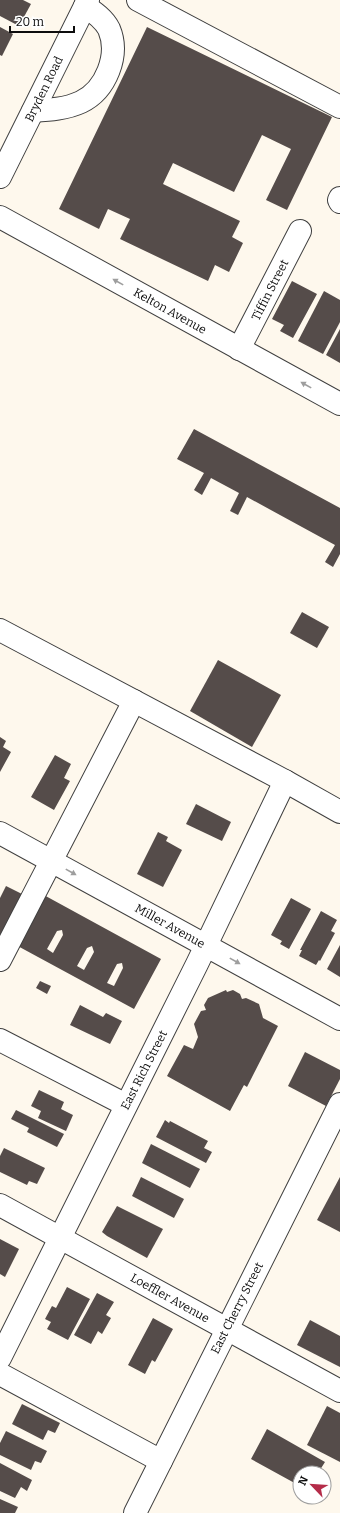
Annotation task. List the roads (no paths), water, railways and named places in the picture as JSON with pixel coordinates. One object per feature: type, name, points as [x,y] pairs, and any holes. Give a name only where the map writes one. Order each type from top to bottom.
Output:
[{"type":"street","points":[[138,0],[340,107]]},
{"type":"street","points":[[33,112],[58,109],[82,102],[96,91],[109,72],[113,55],[109,29],[101,17],[87,3]]},
{"type":"street","name":"Bryden Road","points":[[0,177],[87,3]]},
{"type":"street","points":[[340,198],[340,202]]},
{"type":"street","name":"Kelton Avenue","points":[[0,217],[340,404]]},
{"type":"street","name":"Tiffin Street","points":[[239,349],[300,231]]},
{"type":"street","points":[[0,630],[285,781],[340,812]]},
{"type":"street","points":[[0,960],[134,701]]},
{"type":"street","name":"East Rich Street","points":[[0,1358],[206,946],[285,781]]},
{"type":"street","name":"Miller Avenue","points":[[0,833],[340,1019]]},
{"type":"street","points":[[0,1040],[126,1105]]},
{"type":"street","name":"East Cherry Street","points":[[135,1513],[340,1104]]},
{"type":"street","name":"Loeffler Avenue","points":[[0,1205],[340,1391]]},
{"type":"street","points":[[0,1374],[161,1461]]}]
